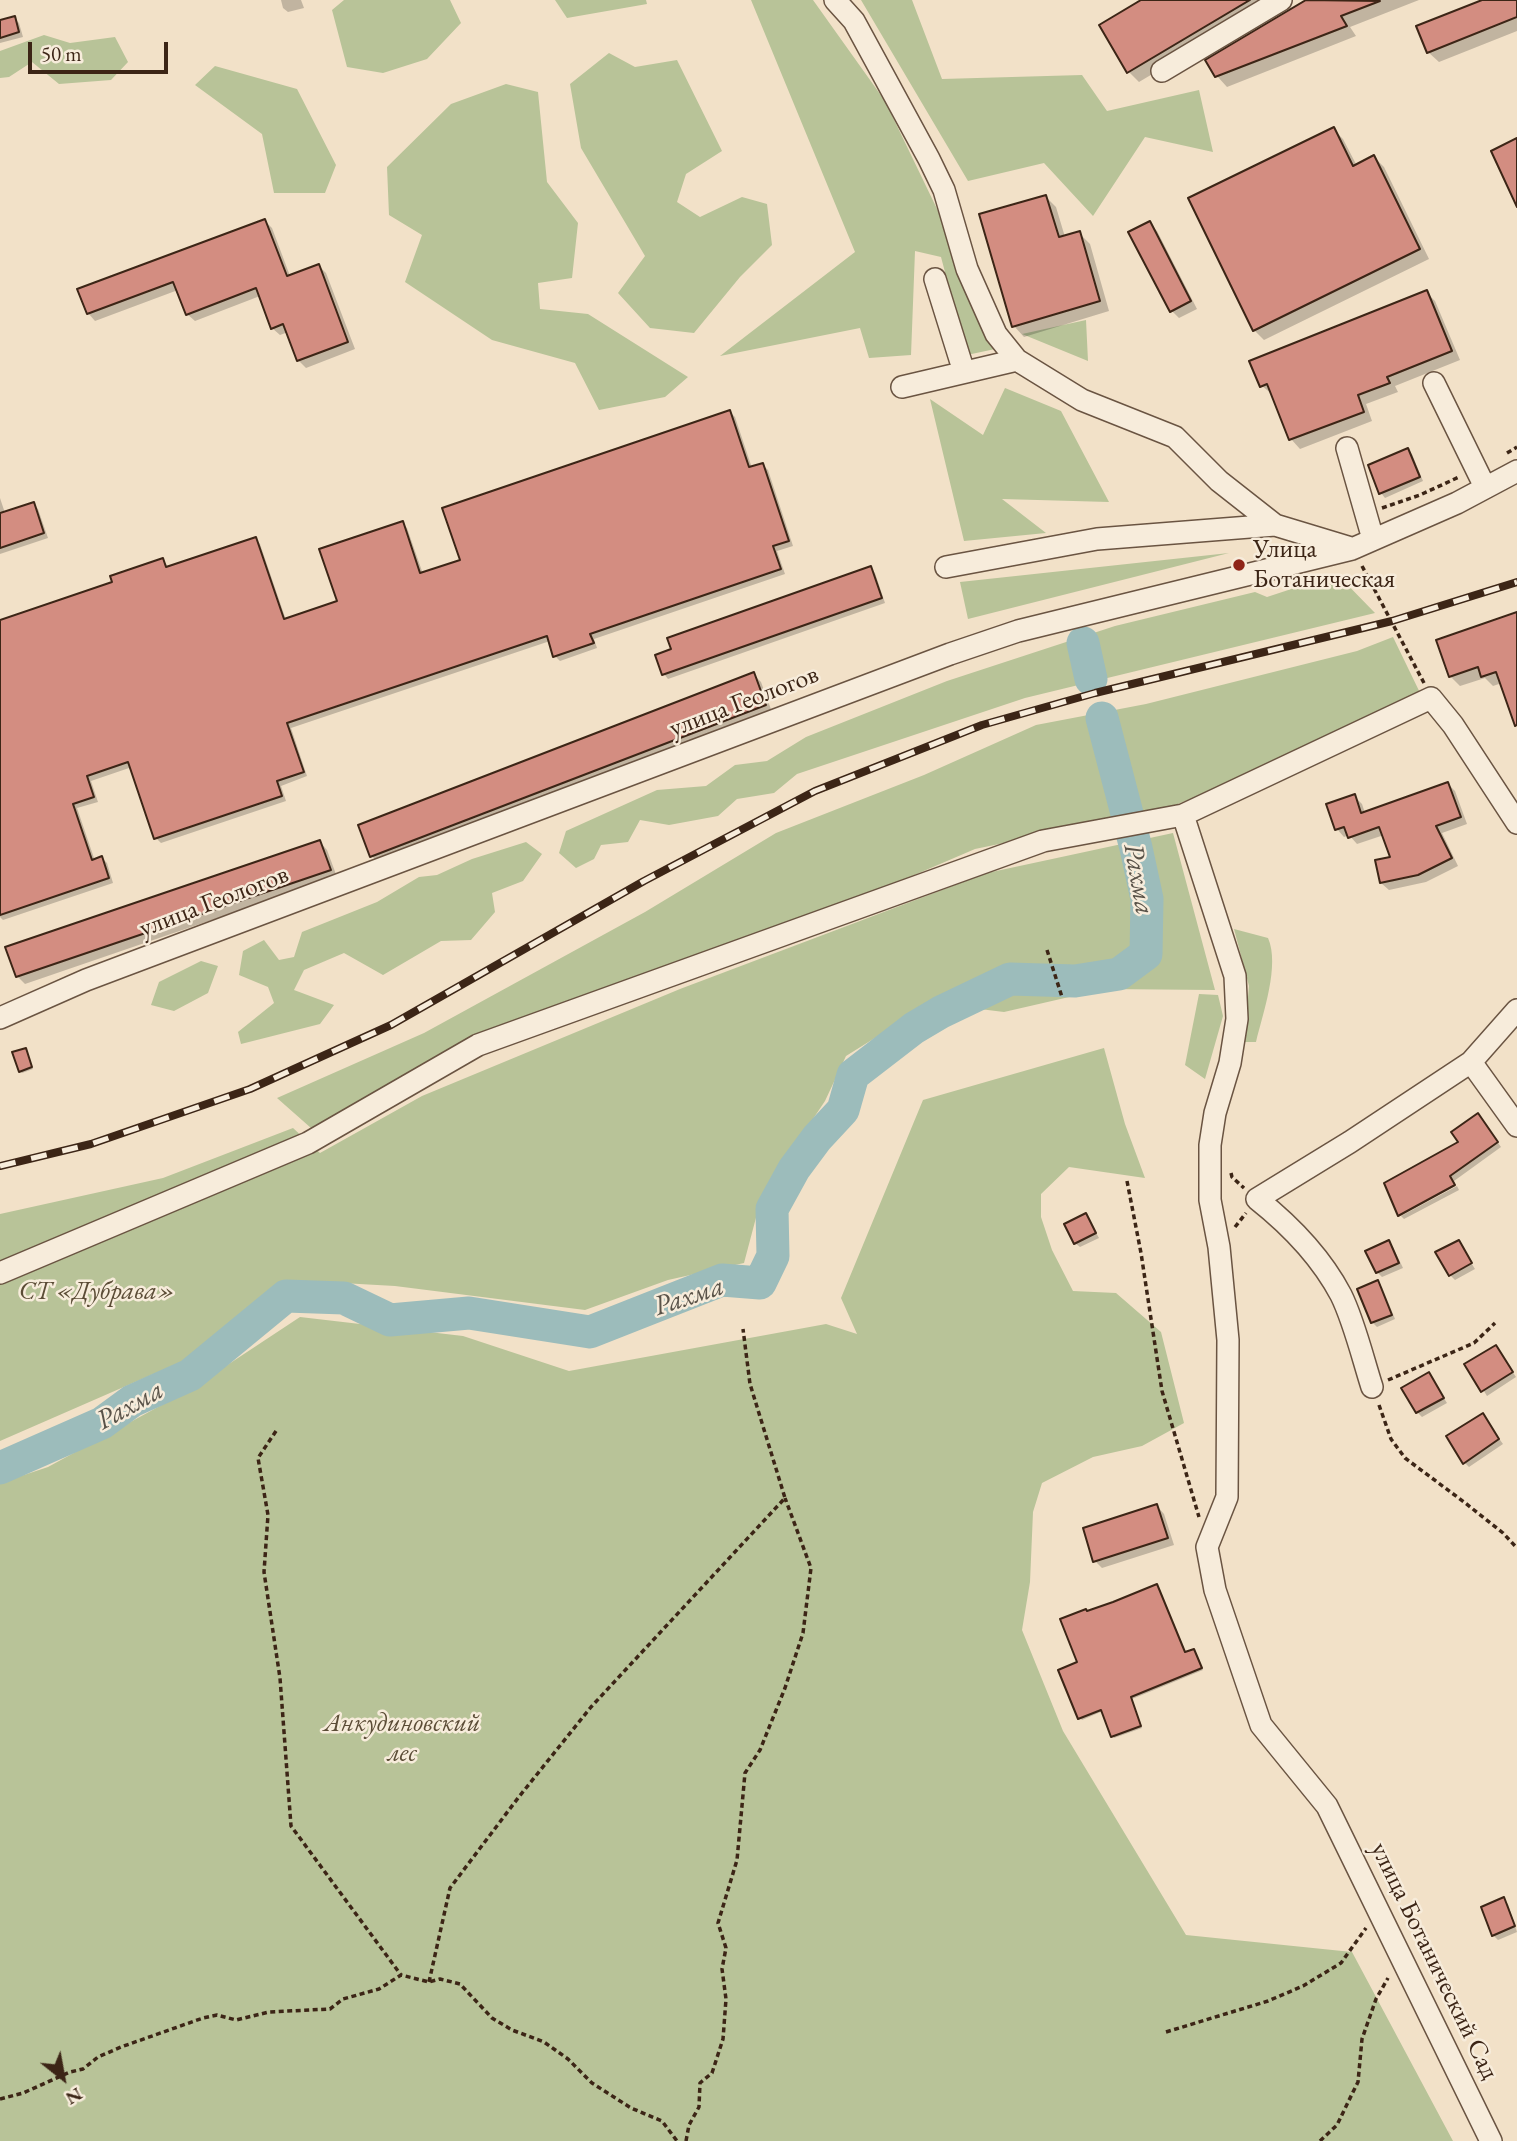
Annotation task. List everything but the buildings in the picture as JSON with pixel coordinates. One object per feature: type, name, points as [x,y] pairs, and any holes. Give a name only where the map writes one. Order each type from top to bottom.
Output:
[{"type":"street","points":[[835,0],[854,21],[929,159],[944,190],[967,270],[996,334],[1017,360],[1082,400],[1175,437],[1219,481],[1275,525],[1352,549]]},
{"type":"street","points":[[1163,71],[1281,0]]},
{"type":"street","points":[[935,279],[964,372]]},
{"type":"street","points":[[902,387],[1017,360]]},
{"type":"street","points":[[1434,383],[1500,478]]},
{"type":"street","points":[[1347,448],[1373,540]]},
{"type":"street","name":"улица Геологов","points":[[0,1018],[86,980],[1007,635],[1352,549],[1457,503],[1500,478]]},
{"type":"street","points":[[946,567],[1097,540],[1275,525]]},
{"type":"street","points":[[0,1273],[308,1143],[478,1045],[1043,841],[1183,816],[1432,698],[1517,823]]},
{"type":"street","points":[[1183,816],[1236,976],[1237,1019],[1230,1063],[1215,1113],[1210,1145],[1210,1200],[1219,1247],[1228,1340],[1227,1497],[1207,1547]]},
{"type":"street","points":[[1372,1387],[1342,1297],[1331,1278],[1308,1246],[1257,1199],[1350,1142],[1471,1062],[1517,1010]]},
{"type":"street","points":[[1471,1062],[1517,1126]]},
{"type":"street","name":"улица Ботанический Сад","points":[[1207,1547],[1215,1590],[1261,1725],[1327,1806],[1492,2141]]},
{"type":"path","points":[[1365,513],[1420,495],[1500,478],[1517,447]]},
{"type":"path","points":[[1352,549],[1432,698]]},
{"type":"path","points":[[1047,950],[1062,997]]},
{"type":"path","points":[[1127,1181],[1162,1391],[1207,1547]]},
{"type":"path","points":[[1219,1247],[1257,1199]]},
{"type":"path","points":[[1495,1323],[1474,1343],[1372,1387],[1391,1439],[1405,1458],[1484,1517],[1517,1548]]},
{"type":"path","points":[[685,2141],[689,2125],[699,2107],[701,2083],[712,2073],[723,2039],[726,1999],[722,1969],[726,1948],[718,1923],[737,1860],[745,1773],[760,1750],[803,1633],[811,1568],[785,1498],[750,1384],[743,1329]]},
{"type":"path","points":[[276,1431],[258,1458],[268,1515],[264,1572],[280,1678],[291,1826],[401,1975],[429,1982],[440,1979],[460,1984],[492,2018],[512,2030],[544,2042],[568,2059],[592,2083],[631,2108],[662,2121],[677,2141]]},
{"type":"path","points":[[429,1982],[450,1888],[591,1707],[785,1498]]},
{"type":"path","points":[[1166,2032],[1268,2001],[1303,1986],[1341,1963],[1377,1911]]},
{"type":"path","points":[[1320,2141],[1337,2125],[1353,2092],[1357,2082],[1362,2039],[1370,2014],[1400,1958]]},
{"type":"path","points":[[0,2099],[23,2093],[83,2069],[98,2057],[121,2047],[203,2018],[217,2015],[236,2020],[268,2012],[330,2008],[353,1995],[379,1989],[401,1975]]},
{"type":"green space","points":[[344,0],[450,0],[461,23],[427,59],[383,73],[347,67],[332,10]]},
{"type":"green space","points":[[555,0],[646,0],[647,4],[567,18]]},
{"type":"green space","points":[[751,0],[813,0],[885,101],[952,240],[995,349],[967,355],[941,257],[915,251],[911,355],[869,358],[860,328],[720,356],[855,252]]},
{"type":"green space","points":[[861,0],[912,0],[942,79],[1082,75],[1107,111],[1199,90],[1213,152],[1145,137],[1093,216],[1044,163],[968,181]]},
{"type":"green space","points":[[44,35],[70,43],[115,37],[128,62],[111,80],[59,84],[32,62],[9,77],[0,78],[0,51]]},
{"type":"green space","points":[[609,53],[635,67],[677,60],[722,151],[686,174],[677,202],[700,217],[742,197],[767,204],[772,245],[740,277],[694,333],[650,328],[618,293],[645,256],[581,148],[570,84]]},
{"type":"green space","points":[[215,66],[297,89],[336,165],[325,193],[274,193],[262,134],[195,85]]},
{"type":"green space","points":[[506,84],[538,92],[547,182],[578,223],[572,278],[538,283],[540,309],[588,314],[688,377],[665,397],[599,410],[575,363],[492,340],[405,282],[422,235],[389,215],[387,167],[451,104]]},
{"type":"green space","points":[[1086,320],[1088,361],[1022,334]]},
{"type":"green space","points":[[1005,388],[1061,411],[1109,502],[1002,499],[1046,533],[964,541],[930,399],[983,435]]},
{"type":"green space","points":[[1229,553],[968,619],[960,582]]},
{"type":"green space","points":[[1337,574],[1375,613],[1025,698],[797,774],[774,793],[737,799],[718,816],[669,825],[640,820],[628,842],[601,845],[594,859],[576,868],[559,853],[566,831],[657,790],[706,786],[735,765],[767,761],[806,737],[947,681],[1115,626],[1255,592],[1267,597]]},
{"type":"green space","points":[[1393,637],[1423,699],[1266,769],[1175,805],[975,849],[891,885],[482,1036],[311,1128],[277,1098],[424,1033],[645,912],[776,833],[924,775],[1036,725],[1146,704],[1357,651]]},
{"type":"green space","name":"СТ «Дубрава»","points":[[1173,833],[1215,990],[1104,989],[1004,1012],[931,1003],[846,1056],[825,1101],[762,1195],[744,1263],[668,1280],[585,1310],[395,1286],[288,1280],[181,1362],[0,1441],[0,1214],[163,1178],[293,1128],[320,1153],[422,1096],[680,989],[987,873]]},
{"type":"green space","points":[[526,842],[542,854],[523,881],[492,893],[495,912],[471,940],[441,941],[383,975],[344,953],[304,970],[294,990],[334,1005],[320,1024],[241,1044],[238,1032],[274,1003],[268,987],[239,975],[243,951],[264,940],[279,960],[294,957],[302,932],[377,902],[419,877],[437,875],[472,859]]},
{"type":"green space","points":[[1234,929],[1268,938],[1271,949],[1269,989],[1256,1042],[1244,1042],[1249,986]]},
{"type":"green space","points":[[201,961],[218,966],[208,993],[174,1011],[151,1005],[159,982]]},
{"type":"green space","points":[[1199,994],[1218,995],[1223,1016],[1205,1079],[1185,1065]]},
{"type":"green space","name":"Анкудиновский лес","points":[[1104,1048],[1125,1124],[1145,1178],[1069,1167],[1041,1194],[1041,1217],[1052,1250],[1073,1291],[1116,1293],[1161,1332],[1184,1423],[1142,1446],[1093,1457],[1042,1483],[1033,1512],[1030,1582],[1022,1630],[1063,1731],[1186,1935],[1352,1952],[1453,2141],[0,2141],[0,1483],[48,1467],[191,1389],[300,1317],[463,1336],[569,1371],[826,1324],[857,1334],[841,1298],[923,1100]]},
{"type":"waterway","name":"Рахма","points":[[1083,643],[1091,679]]},
{"type":"waterway","name":"Рахма","points":[[0,1468],[102,1423],[132,1401],[190,1375],[286,1296],[344,1298],[390,1320],[469,1313],[590,1332],[722,1280],[760,1283],[773,1256],[772,1209],[794,1169],[817,1138],[843,1110],[853,1075],[914,1028],[1010,979],[1075,981],[1119,974],[1146,954],[1147,899],[1102,718]]},
{"type":"railway","points":[[0,1166],[91,1144],[250,1089],[391,1025],[644,881],[815,791],[982,725],[1095,693],[1392,621],[1517,582]]},
{"type":"place","name":"Улица Ботаническая","points":[[1239,565]]}]
